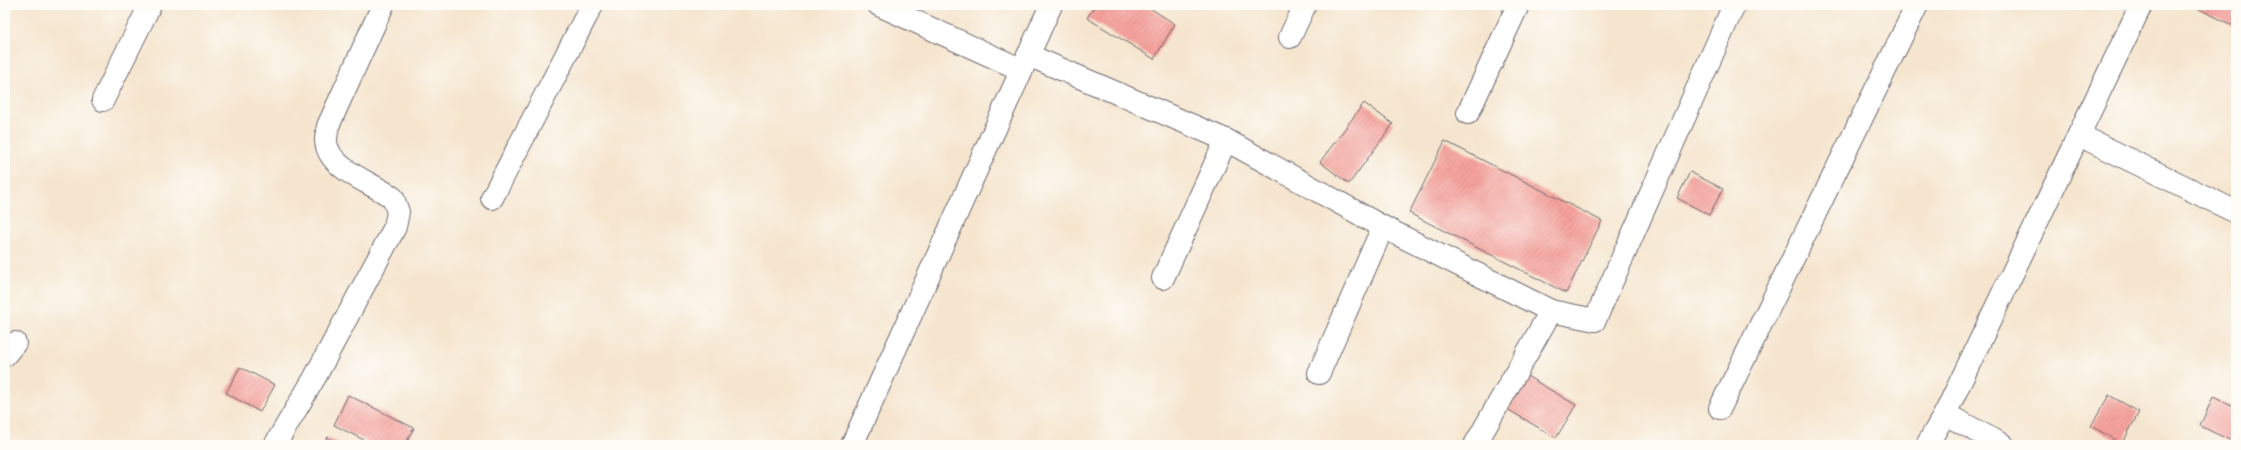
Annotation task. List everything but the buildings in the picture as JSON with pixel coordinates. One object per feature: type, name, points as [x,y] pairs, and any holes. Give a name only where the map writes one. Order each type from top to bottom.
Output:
[{"type":"street","points":[[103,100],[150,5]]},
{"type":"street","points":[[275,445],[316,377],[395,227],[398,212],[393,198],[345,170],[331,155],[326,142],[328,126],[383,5]]},
{"type":"street","points":[[492,198],[592,5]]},
{"type":"street","points":[[879,5],[1226,140],[1383,227],[1551,311],[1595,320],[1734,5]]},
{"type":"street","points":[[852,445],[1051,5]]},
{"type":"street","points":[[1290,37],[1305,5]]},
{"type":"street","points":[[1468,113],[1518,5]]},
{"type":"street","points":[[1720,408],[1917,5]]},
{"type":"street","points":[[1927,445],[1945,414],[2141,5]]},
{"type":"street","points":[[2078,135],[2236,212]]},
{"type":"street","points":[[1163,278],[1226,140]]},
{"type":"street","points":[[1319,374],[1383,227]]},
{"type":"street","points":[[1475,445],[1551,311]]},
{"type":"street","points":[[1945,414],[2003,445]]}]
